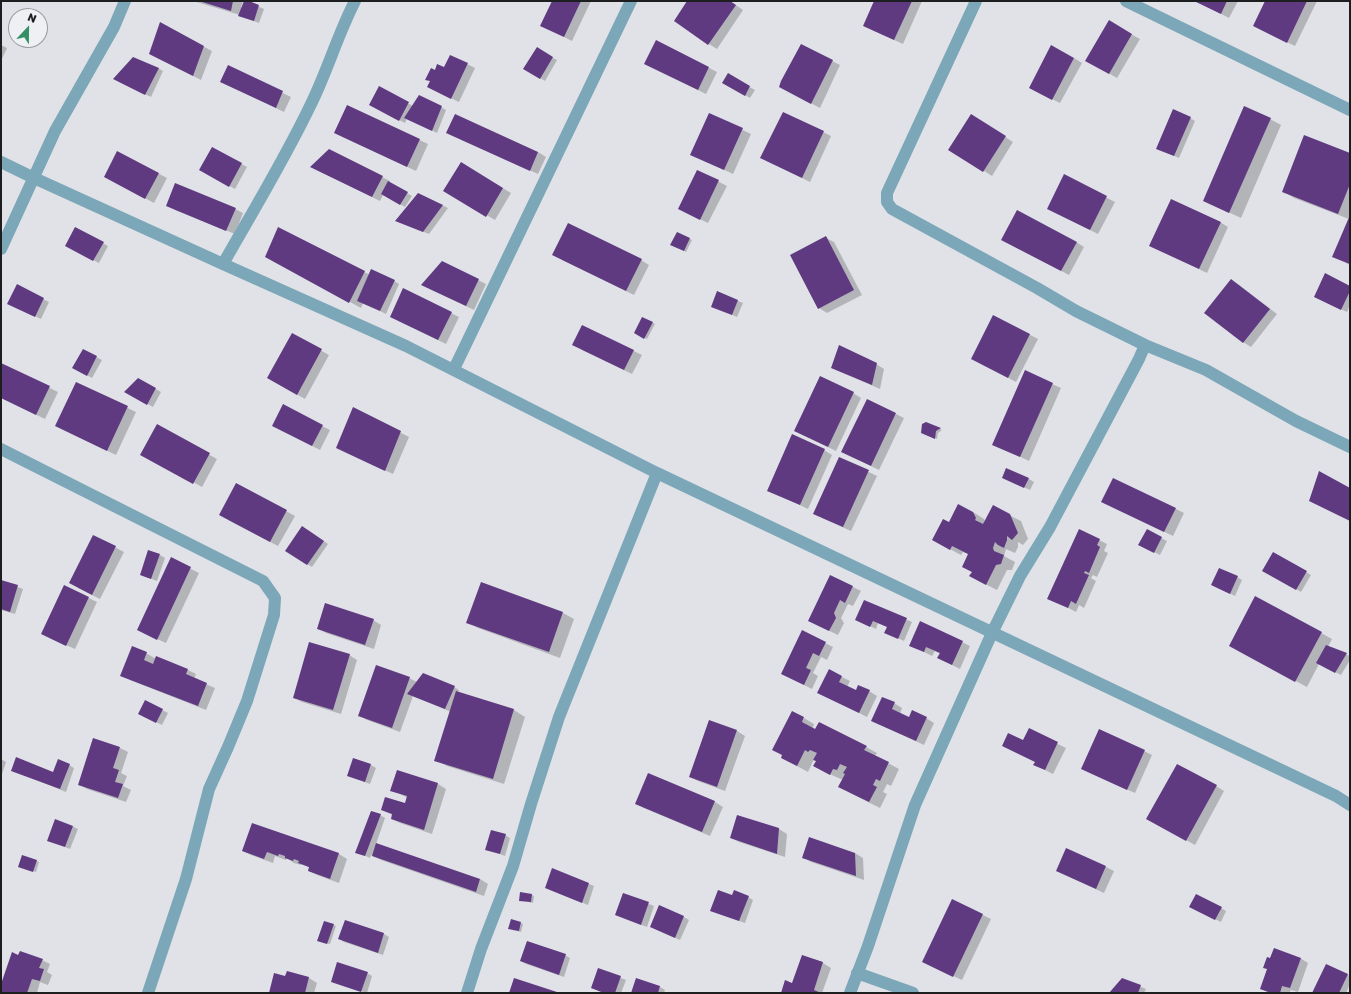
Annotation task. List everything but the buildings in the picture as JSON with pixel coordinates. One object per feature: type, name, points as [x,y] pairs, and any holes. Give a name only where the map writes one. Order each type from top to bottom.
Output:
[{"type":"street","points":[[1,249],[55,132],[114,27],[125,1]]},
{"type":"street","points":[[223,264],[280,163],[312,101],[330,55],[355,1]]},
{"type":"street","points":[[454,369],[631,1]]},
{"type":"street","points":[[976,1],[887,193],[887,202],[892,209],[1037,288],[1076,311],[1145,344],[1206,370],[1296,421],[1350,447]]},
{"type":"street","points":[[1126,1],[1350,110]]},
{"type":"street","points":[[1,162],[223,264],[399,342],[657,473],[1336,796],[1350,805]]},
{"type":"street","points":[[850,993],[868,946],[915,805],[992,632],[1020,576],[1050,527],[1139,359],[1145,344]]},
{"type":"street","points":[[1,449],[264,581],[275,598],[274,615],[247,701],[209,789],[186,879],[148,993]]},
{"type":"street","points":[[467,993],[481,949],[513,866],[559,717],[657,473]]},
{"type":"street","points":[[858,973],[913,993]]}]
